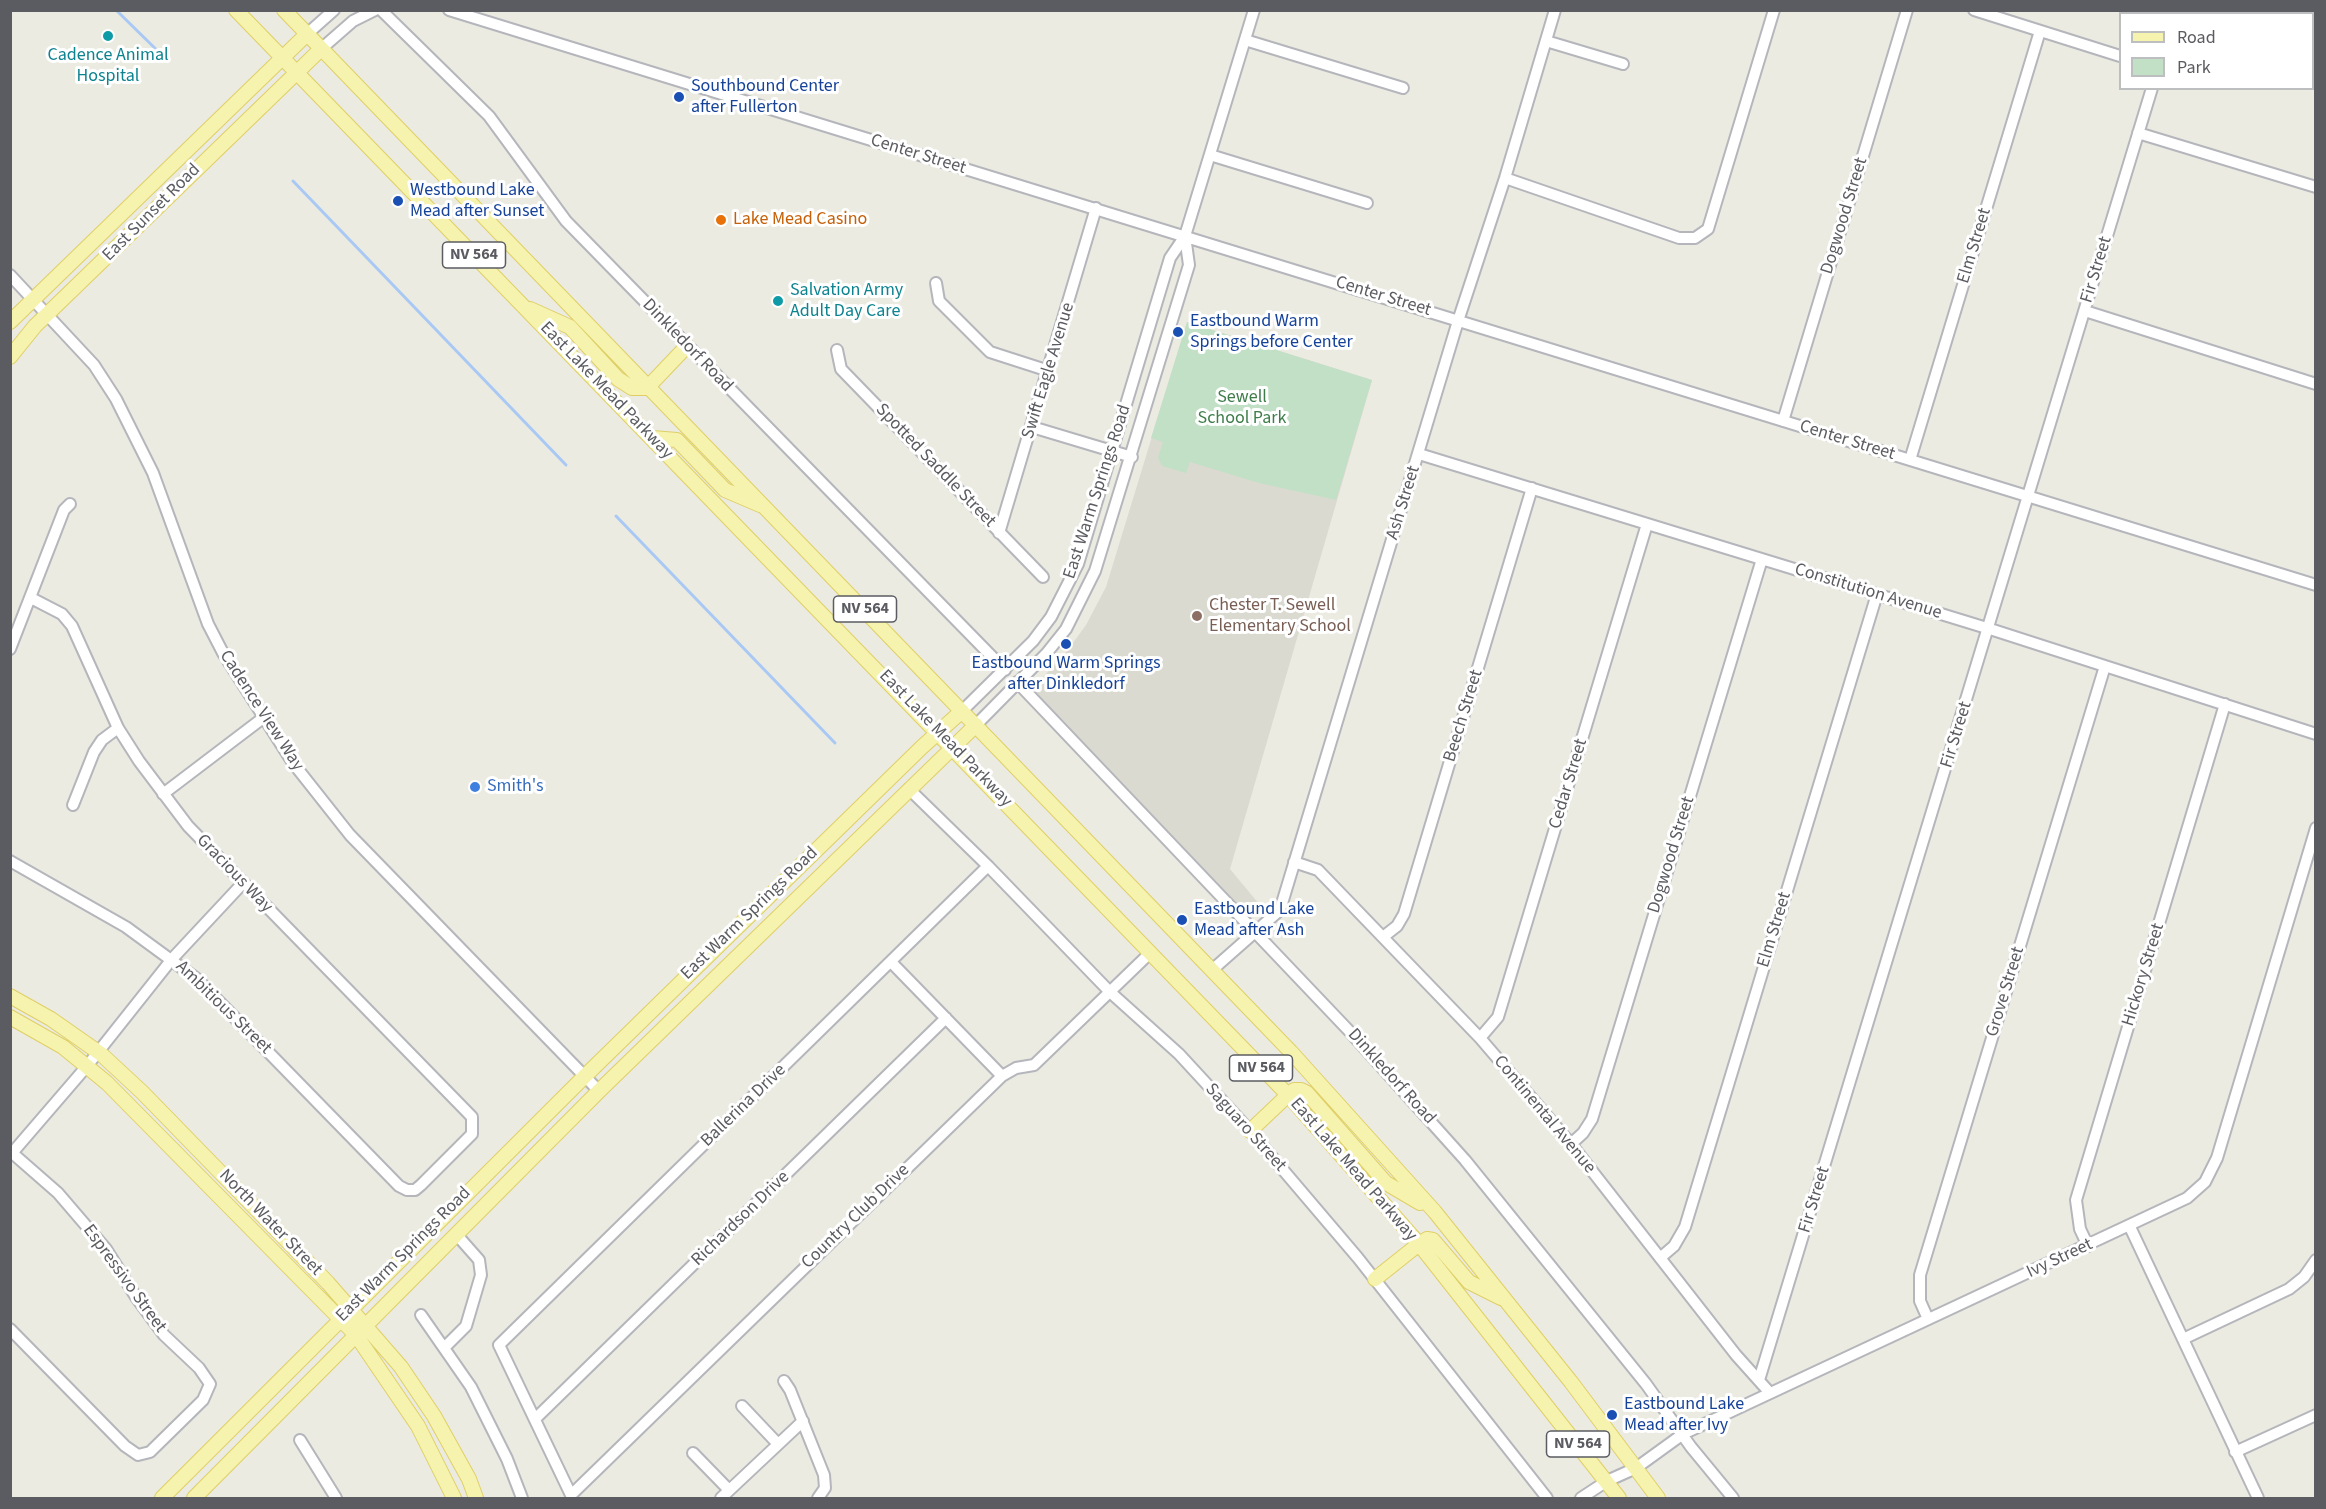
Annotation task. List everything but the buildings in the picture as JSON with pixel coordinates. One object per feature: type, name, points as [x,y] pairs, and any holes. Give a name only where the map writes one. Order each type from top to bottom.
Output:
[{"type":"main road","name":"East Lake Mead Parkway","points":[[236,10],[1288,1095],[1419,1244],[1619,1498]]},
{"type":"main road","name":"East Lake Mead Parkway","points":[[284,10],[1291,1052],[1434,1212],[1507,1302],[1658,1498]]},
{"type":"main road","points":[[282,58],[307,34]]},
{"type":"main road","points":[[296,72],[321,49]]},
{"type":"main road","name":"East Sunset Road","points":[[10,322],[282,58]]},
{"type":"main road","name":"East Sunset Road","points":[[10,357],[25,337],[296,72]]},
{"type":"main road","points":[[523,306],[570,327],[618,379],[632,388],[648,387],[687,346]]},
{"type":"main road","points":[[652,438],[677,440],[725,490],[767,508]]},
{"type":"main road","name":"East Warm Springs Road","points":[[162,1498],[585,1076],[962,711]]},
{"type":"main road","name":"East Warm Springs Road","points":[[194,1498],[599,1091],[976,725]]},
{"type":"main road","points":[[716,948],[730,963]]},
{"type":"main road","name":"North Water Street","points":[[10,996],[51,1019],[98,1052],[142,1092],[351,1308],[361,1331],[418,1426],[454,1498]]},
{"type":"main road","name":"North Water Street","points":[[10,1017],[63,1047],[87,1066],[339,1319],[361,1331],[401,1367],[434,1416],[469,1479],[476,1498]]},
{"type":"main road","points":[[1250,1131],[1294,1090],[1308,1093],[1386,1183],[1434,1212]]},
{"type":"main road","points":[[1375,1279],[1419,1244],[1427,1239],[1433,1240],[1469,1282],[1507,1302]]},
{"type":"street","points":[[307,34],[334,10]]},
{"type":"street","points":[[321,49],[353,21],[375,10]]},
{"type":"street","name":"Dinkledorf Road","points":[[381,10],[489,116],[566,221],[1005,670]]},
{"type":"street","name":"Center Street","points":[[449,10],[2316,585]]},
{"type":"street","name":"East Warm Springs Road","points":[[962,711],[1033,641],[1066,591],[1087,536],[1170,258],[1185,236],[1254,10]]},
{"type":"street","name":"Ash Street","points":[[1212,970],[1280,910],[1458,321],[1505,178],[1555,10]]},
{"type":"street","points":[[1505,178],[1679,238],[1695,238],[1708,229],[1774,10]]},
{"type":"street","name":"Dogwood Street","points":[[1783,421],[1907,10]]},
{"type":"street","points":[[1974,10],[2119,55]]},
{"type":"street","name":"Elm Street","points":[[1910,460],[2040,31]]},
{"type":"street","points":[[1245,40],[1402,88]]},
{"type":"street","points":[[1546,41],[1623,64]]},
{"type":"street","name":"Fir Street","points":[[1759,1380],[1990,629],[2151,90]]},
{"type":"street","points":[[2138,133],[2316,188]]},
{"type":"street","points":[[1210,155],[1367,202]]},
{"type":"street","name":"Swift Eagle Avenue","points":[[999,533],[1096,208]]},
{"type":"street","name":"East Warm Springs Road","points":[[976,725],[1046,654],[1066,629],[1095,571],[1132,457],[1189,265],[1185,236]]},
{"type":"street","name":"Cadence View Way","points":[[10,275],[94,365],[137,435],[208,624],[223,654],[263,718],[323,803],[350,835],[599,1091]]},
{"type":"street","points":[[936,284],[939,301],[990,352],[1049,371]]},
{"type":"street","points":[[2085,311],[2316,384]]},
{"type":"street","name":"Spotted Saddle Street","points":[[837,350],[841,369],[1043,577]]},
{"type":"street","points":[[1032,427],[1132,457]]},
{"type":"street","name":"Constitution Avenue","points":[[1419,454],[1990,629],[2316,734]]},
{"type":"street","name":"Beech Street","points":[[1383,937],[1397,926],[1404,914],[1533,488]]},
{"type":"street","points":[[10,649],[64,510],[70,504]]},
{"type":"street","name":"Cedar Street","points":[[1480,1038],[1498,1017],[1647,524]]},
{"type":"street","name":"Dogwood Street","points":[[1571,1144],[1583,1133],[1592,1119],[1762,559]]},
{"type":"street","name":"Elm Street","points":[[1660,1258],[1674,1246],[1685,1227],[1877,594]]},
{"type":"street","name":"Gracious Way","points":[[31,598],[62,614],[72,626],[118,728],[163,794],[209,850],[472,1117],[474,1127],[472,1134],[421,1185],[415,1190],[407,1190]]},
{"type":"street","name":"Grove Street","points":[[1928,1320],[1920,1301],[1920,1275],[2105,666]]},
{"type":"street","name":"Dinkledorf Road","points":[[1017,682],[1353,1034],[1465,1160],[1646,1384],[1733,1498]]},
{"type":"street","name":"Hickory Street","points":[[2088,1246],[2078,1221],[2076,1200],[2225,704]]},
{"type":"street","points":[[163,794],[263,718]]},
{"type":"street","points":[[73,805],[94,753],[102,740],[118,728]]},
{"type":"street","name":"Saguaro Street","points":[[909,789],[988,866],[1110,992],[1179,1054],[1250,1131],[1375,1279],[1547,1498]]},
{"type":"street","name":"Ivy Street","points":[[1581,1498],[1607,1481],[1636,1468],[1683,1434],[1709,1424],[1770,1393],[2130,1227],[2187,1198],[2205,1182],[2217,1158],[2316,828]]},
{"type":"street","name":"Ambitious Street","points":[[10,861],[126,927],[197,979],[392,1179],[407,1190]]},
{"type":"street","name":"Continental Avenue","points":[[1294,862],[1318,870],[1480,1038],[1571,1144],[1736,1355],[1770,1393]]},
{"type":"street","name":"Ballerina Drive","points":[[535,1419],[499,1345],[988,866]]},
{"type":"street","points":[[12,1151],[87,1066],[172,959],[243,883]]},
{"type":"street","name":"Country Club Drive","points":[[535,1419],[571,1495],[1002,1076],[1016,1068],[1034,1065],[1150,953]]},
{"type":"street","points":[[891,962],[1002,1076]]},
{"type":"street","name":"Richardson Drive","points":[[535,1419],[946,1018]]},
{"type":"street","name":"Espressivo Street","points":[[10,1329],[125,1446],[138,1455],[150,1452],[203,1400],[210,1384],[199,1368],[164,1335],[136,1297],[109,1252],[58,1193],[12,1151]]},
{"type":"street","points":[[2130,1227],[2258,1498]]},
{"type":"street","points":[[444,1348],[465,1326],[481,1275],[479,1260],[456,1234]]},
{"type":"street","points":[[2183,1339],[2289,1289],[2304,1277],[2316,1260]]},
{"type":"street","points":[[421,1315],[471,1387],[491,1425],[522,1498]]},
{"type":"street","points":[[784,1381],[803,1421],[825,1482],[825,1488],[819,1498]]},
{"type":"street","points":[[742,1406],[778,1444]]},
{"type":"street","points":[[2235,1452],[2316,1415]]},
{"type":"street","points":[[721,1498],[803,1421]]},
{"type":"street","points":[[300,1440],[336,1498]]},
{"type":"street","points":[[693,1453],[729,1490]]},
{"type":"shaded area","name":"Chester T. Sewell Elementary School","points":[[1187,322],[1372,380],[1230,869],[1264,910],[1241,924],[1021,693],[1045,675],[1067,651],[1086,625],[1106,587]]},
{"type":"green space","name":"Sewell School Park","points":[[1187,322],[1372,380],[1336,500],[1259,483],[1190,462],[1186,473],[1162,466],[1158,458],[1163,442],[1151,438]]},
{"type":"waterway","points":[[116,10],[168,61]]},
{"type":"waterway","points":[[293,181],[566,465]]},
{"type":"waterway","points":[[616,516],[835,743]]},
{"type":"place","name":"Cadence Animal Hospital","points":[[108,36]]},
{"type":"place","name":"Southbound Center after Fullerton","points":[[679,97]]},
{"type":"place","name":"Westbound Lake Mead after Sunset","points":[[398,201]]},
{"type":"place","name":"Lake Mead Casino","points":[[721,220]]},
{"type":"place","name":"Salvation Army Adult Day Care","points":[[778,301]]},
{"type":"place","name":"Eastbound Warm Springs before Center","points":[[1178,332]]},
{"type":"place","name":"Chester T. Sewell Elementary School","points":[[1197,616]]},
{"type":"place","name":"Eastbound Warm Springs after Dinkledorf","points":[[1066,644]]},
{"type":"place","name":"Smith's","points":[[475,787]]},
{"type":"place","name":"Eastbound Lake Mead after Ash","points":[[1182,920]]},
{"type":"place","name":"Eastbound Lake Mead after Ivy","points":[[1612,1415]]}]
